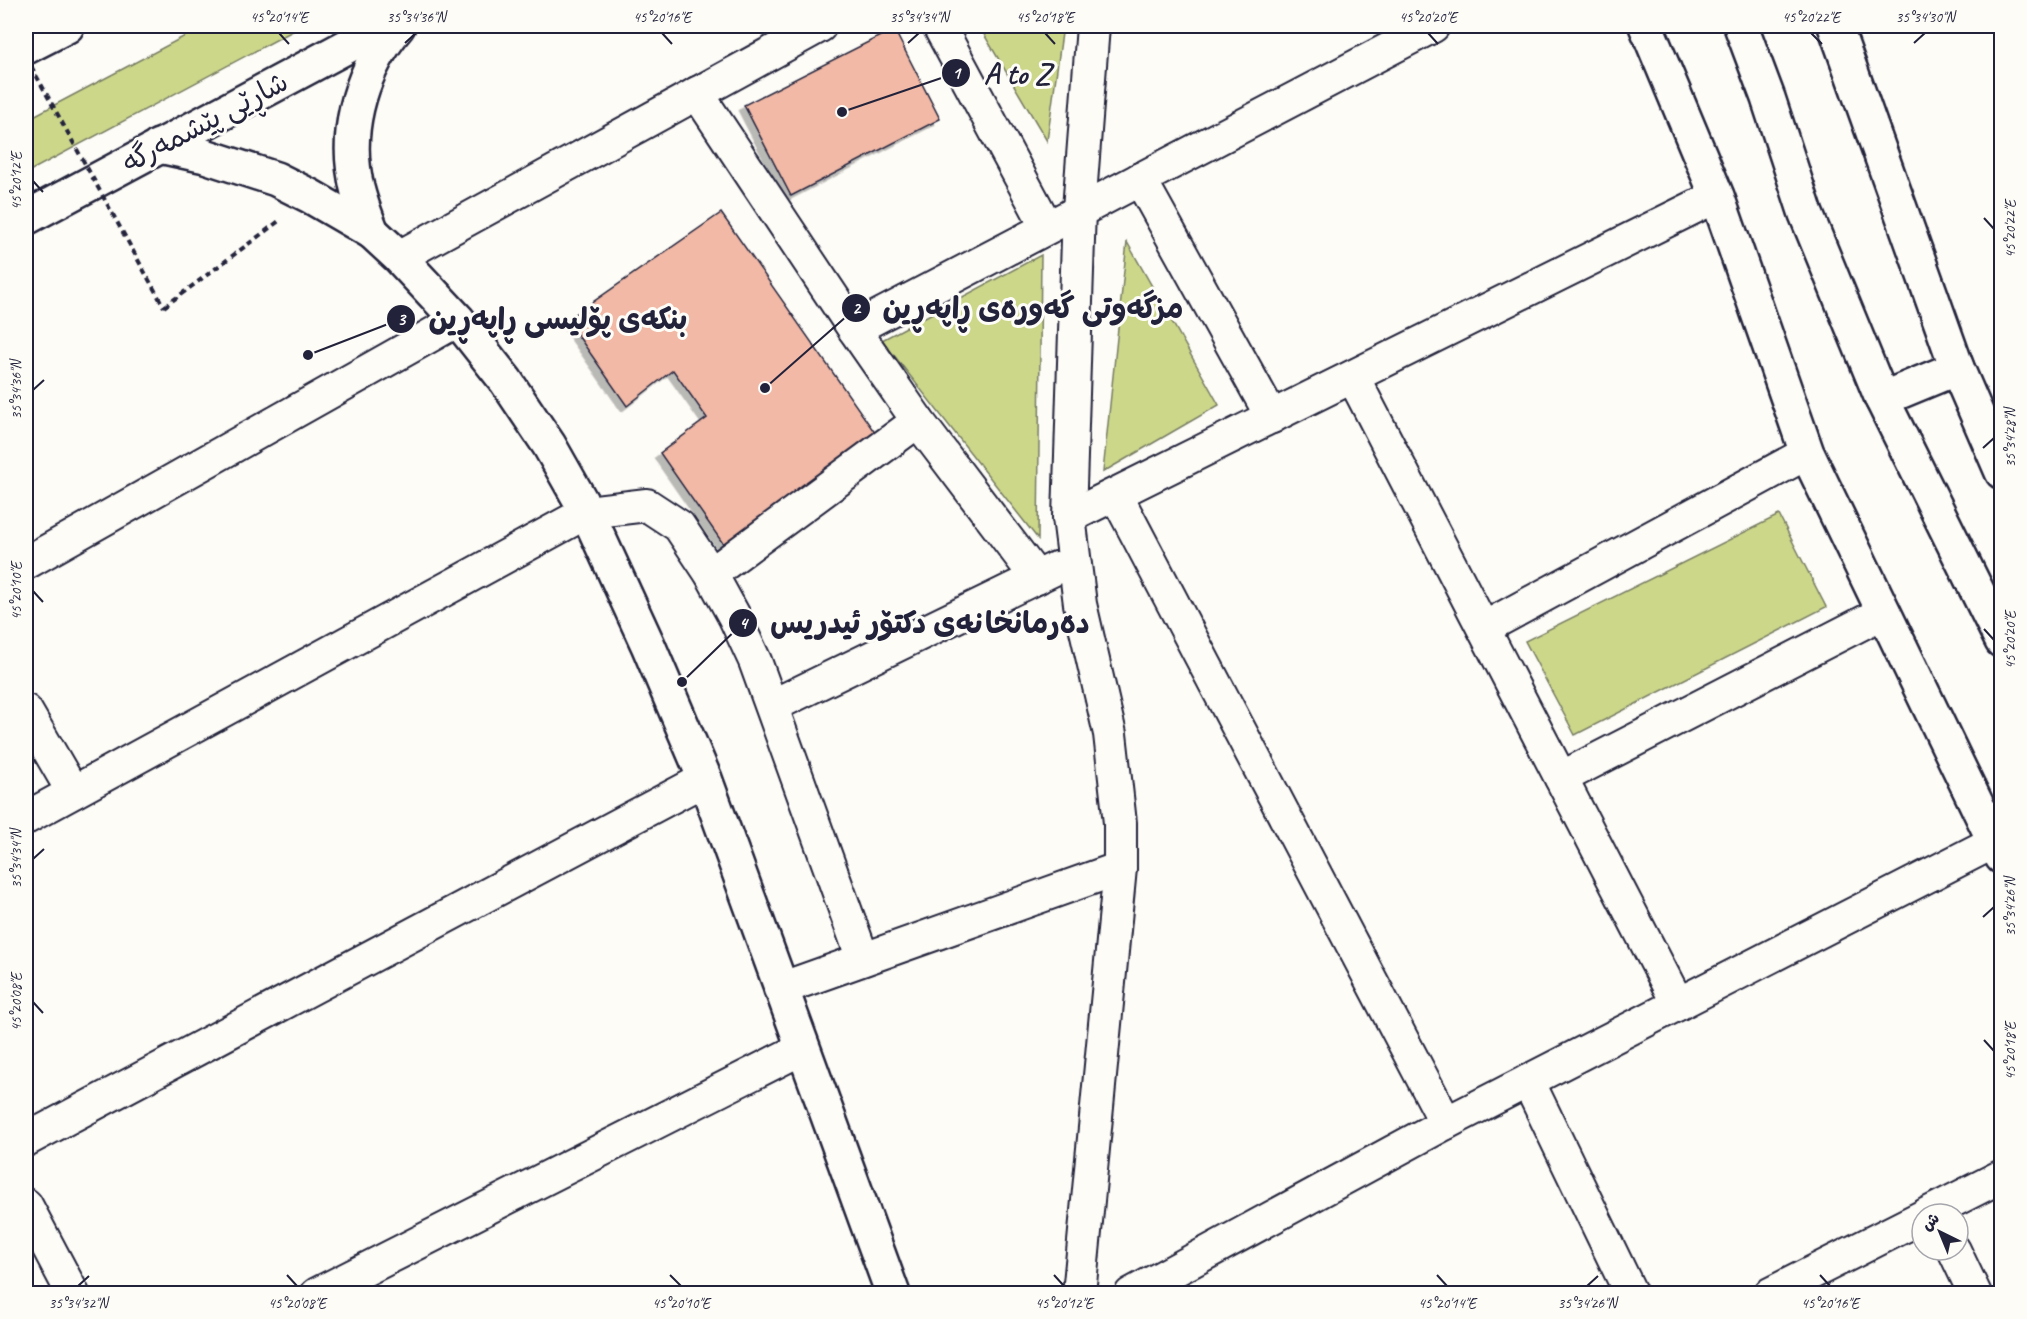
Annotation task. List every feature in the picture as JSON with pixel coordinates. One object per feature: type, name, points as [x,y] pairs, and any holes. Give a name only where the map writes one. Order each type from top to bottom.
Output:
[{"type":"main road","points":[[26,47],[67,26]]},
{"type":"main road","name":"شاڕێی پێشمەرگە","points":[[26,218],[385,26]]},
{"type":"main road","points":[[372,232],[355,177],[354,120],[373,62],[398,26]]},
{"type":"main road","points":[[1646,26],[1718,196],[1807,453],[1998,849]]},
{"type":"main road","points":[[1741,26],[1768,98],[1806,214],[1882,399],[2001,641]]},
{"type":"main road","points":[[1835,26],[1957,368],[2001,472]]},
{"type":"main road","points":[[159,146],[204,156],[276,179],[372,232],[399,257],[458,320],[506,381],[549,445],[587,512],[648,645],[705,779],[893,1293]]},
{"type":"main road","points":[[1882,399],[1957,368]]},
{"type":"street","points":[[399,257],[820,26]]},
{"type":"street","points":[[939,26],[1047,227]]},
{"type":"street","points":[[1079,1293],[1120,868],[1120,823],[1110,734],[1080,604],[1069,517],[1079,209],[1093,26]]},
{"type":"street","points":[[854,329],[1079,209],[1433,26]]},
{"type":"street","points":[[697,93],[918,421],[1037,578]]},
{"type":"street","points":[[1140,179],[1272,417]]},
{"type":"street","points":[[1069,517],[1718,196]]},
{"type":"street","points":[[26,563],[458,320]]},
{"type":"street","points":[[1353,377],[1678,1004]]},
{"type":"street","points":[[711,574],[918,421]]},
{"type":"street","points":[[1484,628],[1807,453]]},
{"type":"street","points":[[1116,495],[1446,1123]]},
{"type":"street","points":[[26,818],[587,512],[647,505],[679,526],[711,574],[734,616],[755,661],[772,706],[863,959]]},
{"type":"street","points":[[772,706],[1073,560]]},
{"type":"street","points":[[1562,778],[1884,612]]},
{"type":"street","points":[[26,711],[73,792]]},
{"type":"street","points":[[26,1140],[705,779]]},
{"type":"street","points":[[1131,1293],[1446,1123],[1678,1004],[1998,849]]},
{"type":"street","points":[[780,989],[1120,868]]},
{"type":"street","points":[[317,1293],[803,1048]]},
{"type":"street","points":[[1528,1081],[1631,1293]]},
{"type":"street","points":[[1952,1202],[2001,1176]]},
{"type":"street","points":[[26,1205],[73,1293]]},
{"type":"street","points":[[1770,1293],[1910,1224]]},
{"type":"street","points":[[1960,1262],[1975,1293]]},
{"type":"path","points":[[26,57],[164,307],[277,223]]},
{"type":"green space","points":[[204,26],[302,26],[26,173],[26,120]]},
{"type":"green space","points":[[979,26],[1063,26],[1047,141]]},
{"type":"green space","points":[[1127,242],[1219,405],[1103,472]]},
{"type":"green space","points":[[1041,255],[1038,539],[882,340]]},
{"type":"green space","points":[[1779,515],[1826,607],[1575,735],[1525,641]]},
{"type":"building","points":[[894,29],[940,119],[791,196],[744,105]]},
{"type":"building","points":[[721,213],[878,437],[724,545],[660,453],[707,418],[673,370],[627,406],[567,320]]},
{"type":"place","name":"A to Z","points":[[842,112]]},
{"type":"place","name":"بنکەی پۆلیسی ڕاپەڕین","points":[[308,355]]},
{"type":"place","name":"مزگەوتی گەورەی ڕاپەڕین","points":[[765,388]]},
{"type":"place","name":"دەرمانخانەی دکتۆر ئیدریس","points":[[682,682]]}]
